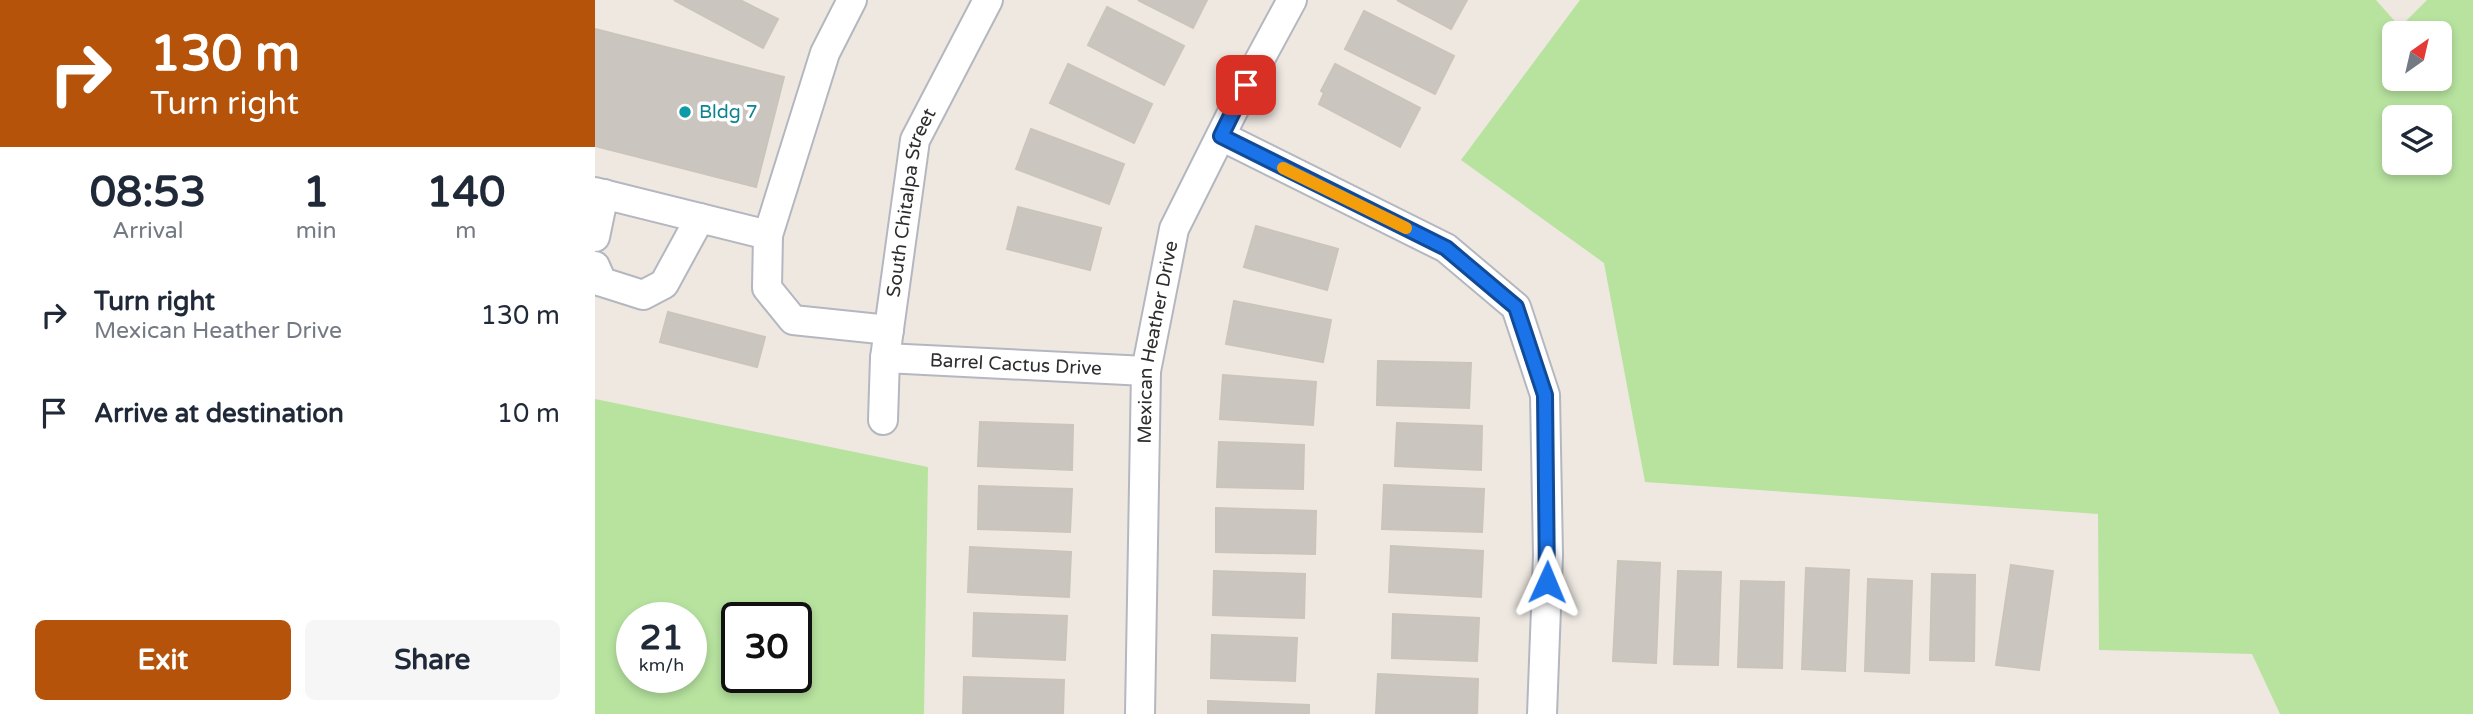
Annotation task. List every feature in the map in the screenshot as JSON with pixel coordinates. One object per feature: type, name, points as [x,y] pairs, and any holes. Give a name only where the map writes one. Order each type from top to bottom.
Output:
[{"type":"street","points":[[852,0],[825,53],[768,235],[767,288],[793,320],[888,330]]},
{"type":"street","name":"South Chitalpa Street","points":[[883,420],[888,330],[915,140],[988,0]]},
{"type":"street","name":"Mexican Heather Drive","points":[[1140,714],[1146,372],[1174,229],[1292,0]]},
{"type":"street","points":[[1221,136],[1446,248],[1516,307],[1545,395],[1548,555],[1542,714]]},
{"type":"street","points":[[595,237],[600,193],[768,235]]},
{"type":"street","points":[[595,266],[602,282],[643,295],[664,284],[700,218]]},
{"type":"street","name":"Barrel Cactus Drive","points":[[885,358],[1146,372]]},
{"type":"green space","points":[[1580,0],[2376,0],[2395,21],[2382,21],[2382,91],[2452,91],[2452,21],[2406,21],[2427,0],[2473,0],[2473,714],[2280,714],[2252,654],[2099,650],[2098,514],[1645,482],[1604,263],[1461,160]]},
{"type":"green space","points":[[595,399],[928,467],[924,714],[595,714]]},
{"type":"building","points":[[674,0],[740,0],[778,19],[763,48]]},
{"type":"building","points":[[1138,0],[1207,0],[1193,28]]},
{"type":"building","points":[[1397,0],[1467,0],[1451,29]]},
{"type":"building","points":[[1107,7],[1184,46],[1164,85],[1088,45]]},
{"type":"building","points":[[1364,11],[1454,56],[1435,94],[1345,49]]},
{"type":"building","name":"Bldg 7","points":[[595,29],[784,77],[756,187],[595,146]]},
{"type":"building","points":[[1068,64],[1152,104],[1134,143],[1050,103]]},
{"type":"building","points":[[1335,64],[1420,108],[1400,147],[1319,104],[1324,93],[1321,91]]},
{"type":"building","points":[[1031,129],[1124,164],[1109,204],[1016,169]]},
{"type":"building","points":[[1018,207],[1101,228],[1090,270],[1007,249]]},
{"type":"building","points":[[1256,226],[1338,249],[1327,290],[1244,267]]},
{"type":"building","points":[[1234,301],[1331,320],[1323,362],[1226,344]]},
{"type":"building","points":[[668,312],[765,337],[757,367],[660,342]]},
{"type":"building","points":[[1378,361],[1471,363],[1469,408],[1377,405]]},
{"type":"building","points":[[1223,375],[1316,382],[1313,425],[1220,419]]},
{"type":"building","points":[[980,422],[1073,425],[1072,470],[978,466]]},
{"type":"building","points":[[1397,423],[1482,426],[1481,470],[1395,466]]},
{"type":"building","points":[[1219,442],[1304,445],[1303,489],[1217,487]]},
{"type":"building","points":[[1384,485],[1484,489],[1482,532],[1382,529]]},
{"type":"building","points":[[979,486],[1072,489],[1070,532],[978,529]]},
{"type":"building","points":[[1216,508],[1316,511],[1315,554],[1216,552]]},
{"type":"building","points":[[1391,546],[1483,551],[1481,597],[1389,592]]},
{"type":"building","points":[[970,547],[1071,552],[1069,597],[968,592]]},
{"type":"building","points":[[1618,561],[1660,563],[1656,663],[1613,661]]},
{"type":"building","points":[[2011,565],[2053,571],[2039,670],[1996,665]]},
{"type":"building","points":[[1806,568],[1849,570],[1845,671],[1802,669]]},
{"type":"building","points":[[1214,571],[1305,574],[1304,618],[1213,615]]},
{"type":"building","points":[[1678,571],[1721,572],[1718,665],[1674,664]]},
{"type":"building","points":[[1932,574],[1975,575],[1974,661],[1930,660]]},
{"type":"building","points":[[1868,579],[1912,581],[1909,673],[1865,671]]},
{"type":"building","points":[[1741,581],[1784,582],[1782,668],[1738,667]]},
{"type":"building","points":[[974,613],[1067,616],[1065,660],[973,656]]},
{"type":"building","points":[[1393,614],[1479,618],[1477,661],[1392,658]]},
{"type":"building","points":[[1212,635],[1297,638],[1295,681],[1211,678]]},
{"type":"building","points":[[1378,674],[1478,679],[1477,714],[1376,714]]},
{"type":"building","points":[[964,677],[1064,680],[1063,714],[963,714]]},
{"type":"building","points":[[1208,701],[1309,705],[1309,714],[1208,714]]},
{"type":"slow traffic","points":[[1283,168],[1406,228]]},
{"type":"place","name":"Bldg 7","points":[[685,112]]},
{"type":"route","points":[[1246,85],[1221,136],[1446,248],[1516,307],[1545,395],[1547,582]]}]
